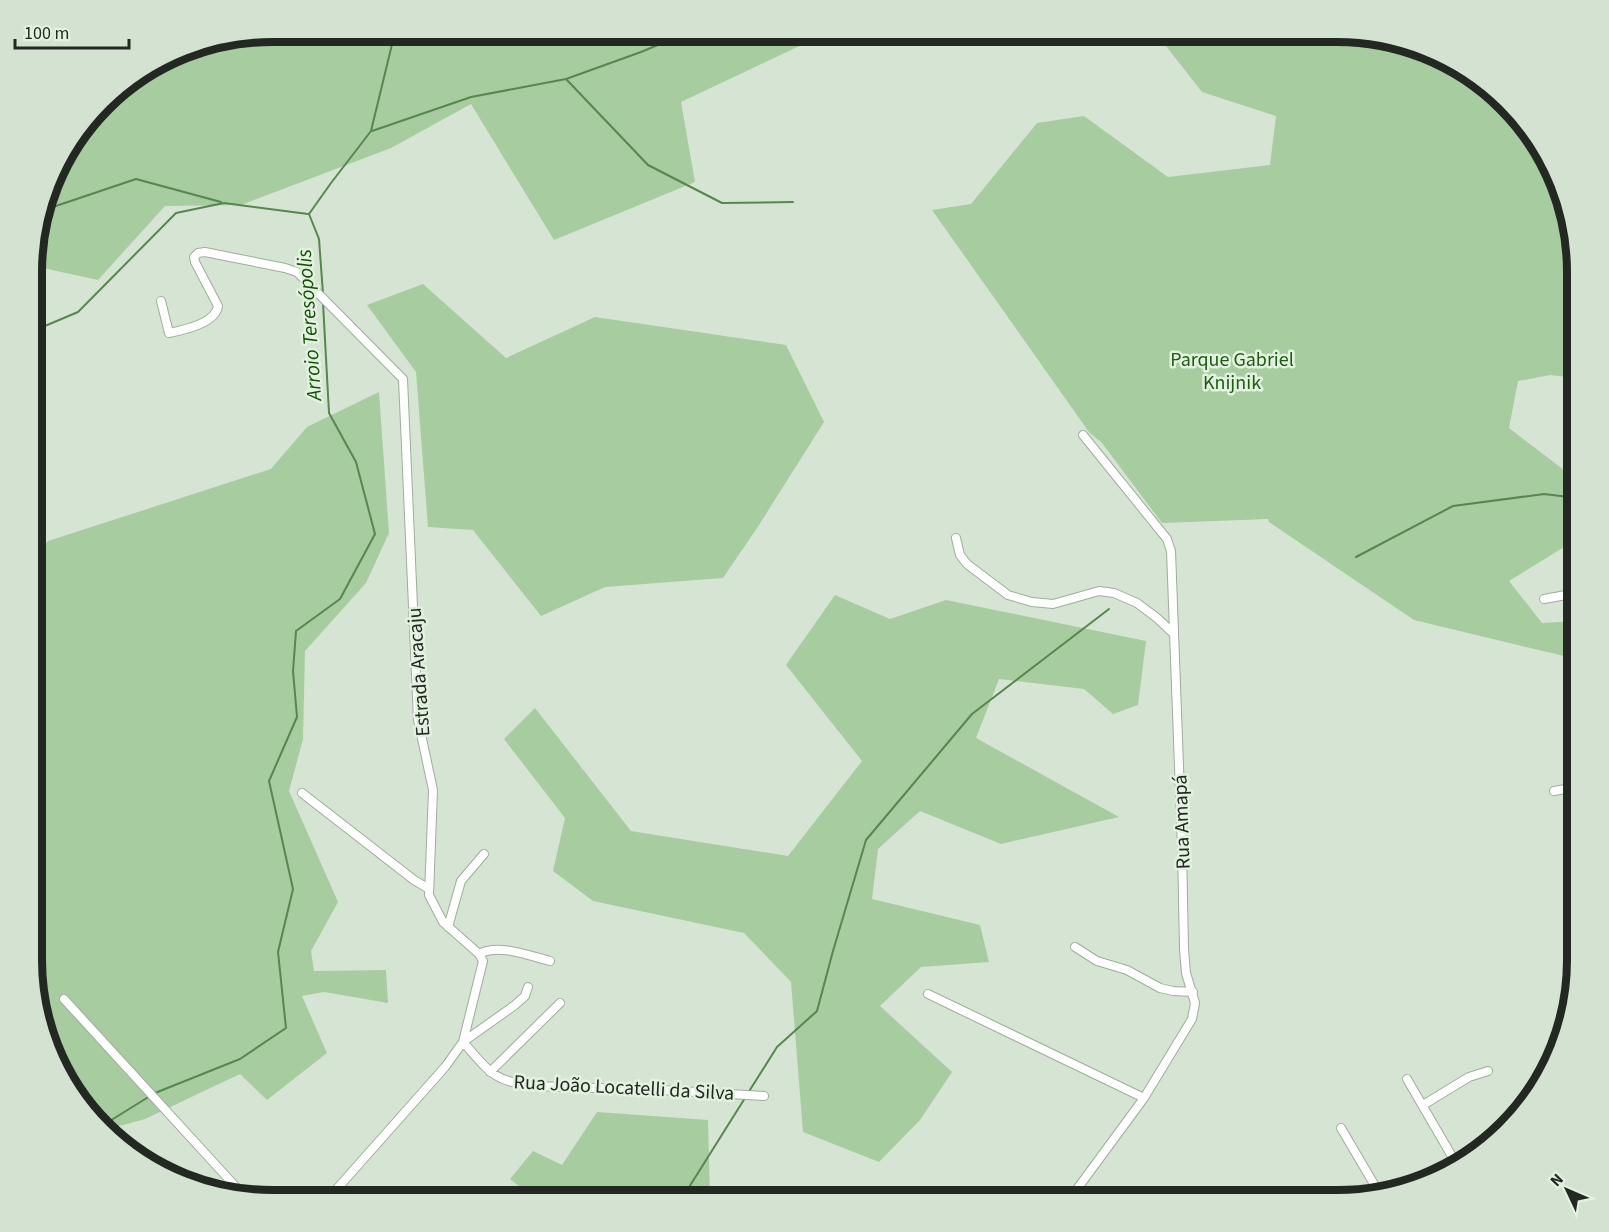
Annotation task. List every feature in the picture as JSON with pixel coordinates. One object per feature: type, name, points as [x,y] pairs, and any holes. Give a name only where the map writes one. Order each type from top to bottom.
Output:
[{"type":"street","name":"Estrada Aracaju","points":[[160,301],[169,333],[190,328],[211,318],[218,311],[218,306],[195,262],[194,257],[198,253],[205,252],[285,268],[297,273],[403,379],[418,720],[434,790],[429,895],[443,922],[479,954]]},
{"type":"street","name":"Rua Amapá","points":[[1076,1190],[1144,1098],[1192,1018],[1195,1003],[1186,973],[1171,551],[1167,540],[1083,435]]},
{"type":"street","points":[[956,538],[960,555],[967,564],[1008,595],[1032,602],[1053,604],[1099,591],[1114,593],[1137,603],[1174,634]]},
{"type":"street","points":[[1544,599],[1567,595]]},
{"type":"street","points":[[1554,791],[1567,789]]},
{"type":"street","points":[[302,793],[414,880],[429,889]]},
{"type":"street","points":[[448,927],[461,881],[484,854]]},
{"type":"street","points":[[1076,948],[1097,961],[1127,970],[1160,988],[1192,992]]},
{"type":"street","points":[[336,1190],[446,1067],[463,1042],[483,961],[479,954],[490,949],[500,949],[550,960]]},
{"type":"street","points":[[463,1042],[515,1005],[525,996],[528,987]]},
{"type":"street","points":[[928,994],[1144,1098]]},
{"type":"street","points":[[64,999],[236,1187]]},
{"type":"street","points":[[490,1072],[560,1003]]},
{"type":"street","name":"Rua João Locatelli da Silva","points":[[463,1042],[490,1072],[513,1084],[764,1096]]},
{"type":"street","points":[[1423,1105],[1469,1077],[1488,1071]]},
{"type":"street","points":[[1407,1079],[1453,1158]]},
{"type":"street","points":[[1341,1128],[1376,1187]]},
{"type":"green space","points":[[257,42],[808,42],[681,102],[695,182],[554,240],[471,104],[391,148],[241,205],[165,206],[98,280],[42,268],[46,227],[59,184],[89,132],[109,109],[144,81],[198,54],[227,46]]},
{"type":"green space","name":"Parque Gabriel Knijnik","points":[[1163,42],[1352,42],[1382,46],[1425,59],[1477,89],[1500,109],[1528,144],[1550,184],[1563,227],[1567,257],[1567,377],[1550,375],[1518,381],[1509,428],[1567,472],[1567,545],[1509,581],[1542,623],[1567,622],[1567,659],[1564,656],[1414,620],[1269,522],[1268,519],[1162,523],[1102,443],[1089,432],[932,210],[971,204],[1037,123],[1084,116],[1168,177],[1270,165],[1276,116],[1202,92]]},
{"type":"green space","points":[[423,284],[506,358],[595,317],[786,345],[824,422],[723,578],[605,587],[541,616],[473,530],[428,527],[416,372],[367,305]]},
{"type":"green space","points":[[379,392],[389,533],[366,583],[305,651],[303,739],[289,791],[338,902],[311,951],[314,971],[386,970],[388,1003],[324,992],[302,996],[327,1053],[267,1100],[240,1074],[145,1119],[114,1128],[89,1100],[59,1048],[46,1005],[42,975],[42,548],[48,541],[271,469],[307,427]]},
{"type":"green space","points":[[835,595],[890,619],[946,600],[1146,641],[1138,705],[1113,714],[1084,689],[999,679],[976,738],[1119,817],[1001,844],[920,811],[878,849],[872,899],[980,925],[989,962],[921,967],[880,1006],[952,1072],[920,1120],[879,1162],[803,1132],[791,982],[744,933],[593,901],[553,871],[565,818],[504,739],[535,708],[631,831],[788,856],[862,761],[786,665]]},
{"type":"green space","points":[[597,1112],[708,1120],[710,1190],[524,1190],[510,1179],[533,1151],[562,1165]]},
{"type":"waterway","name":"Arroio Teresópolis","points":[[323,294],[319,239],[309,214],[371,131],[393,42]]},
{"type":"waterway","points":[[372,131],[471,97],[566,79],[665,42]]},
{"type":"waterway","points":[[566,79],[648,165],[722,203],[793,202]]},
{"type":"waterway","points":[[51,208],[136,179],[221,202]]},
{"type":"waterway","points":[[42,327],[78,312],[176,213],[224,203],[308,214]]},
{"type":"waterway","name":"Arroio Teresópolis","points":[[155,1093],[240,1059],[286,1028],[278,952],[293,889],[269,781],[297,717],[293,671],[296,631],[340,599],[375,534],[356,462],[329,413],[323,303]]},
{"type":"waterway","points":[[1356,557],[1453,506],[1544,494],[1567,497]]},
{"type":"waterway","points":[[748,1093],[777,1047],[817,1011],[866,840],[972,714],[1109,609]]},
{"type":"waterway","name":"Arroio Teresópolis","points":[[108,1122],[150,1096]]},
{"type":"waterway","points":[[687,1190],[745,1098]]}]
